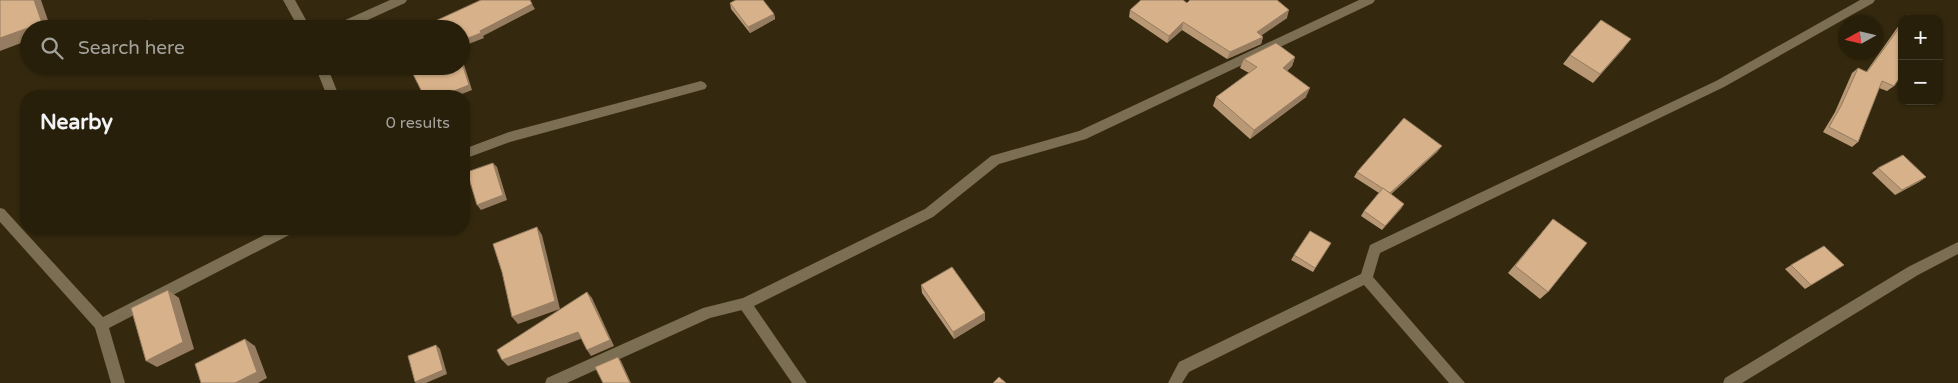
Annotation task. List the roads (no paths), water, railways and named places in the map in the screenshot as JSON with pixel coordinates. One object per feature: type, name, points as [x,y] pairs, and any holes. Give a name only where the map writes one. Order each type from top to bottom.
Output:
[{"type":"street","points":[[288,0],[300,20]]},
{"type":"street","points":[[356,20],[401,0]]},
{"type":"street","points":[[552,383],[708,312],[745,304],[929,213],[995,160],[1082,135],[1369,0]]},
{"type":"street","points":[[1175,383],[1184,367],[1366,278],[1374,249],[1720,84],[1869,0]]},
{"type":"street","points":[[325,75],[331,90]]},
{"type":"street","points":[[470,152],[509,138],[702,86]]},
{"type":"street","points":[[0,213],[20,235]]},
{"type":"street","points":[[20,235],[102,324],[118,383]]},
{"type":"street","points":[[102,324],[276,235]]},
{"type":"street","points":[[1730,383],[1913,271],[1958,248]]},
{"type":"street","points":[[1366,278],[1458,383]]},
{"type":"street","points":[[745,304],[800,383]]}]
